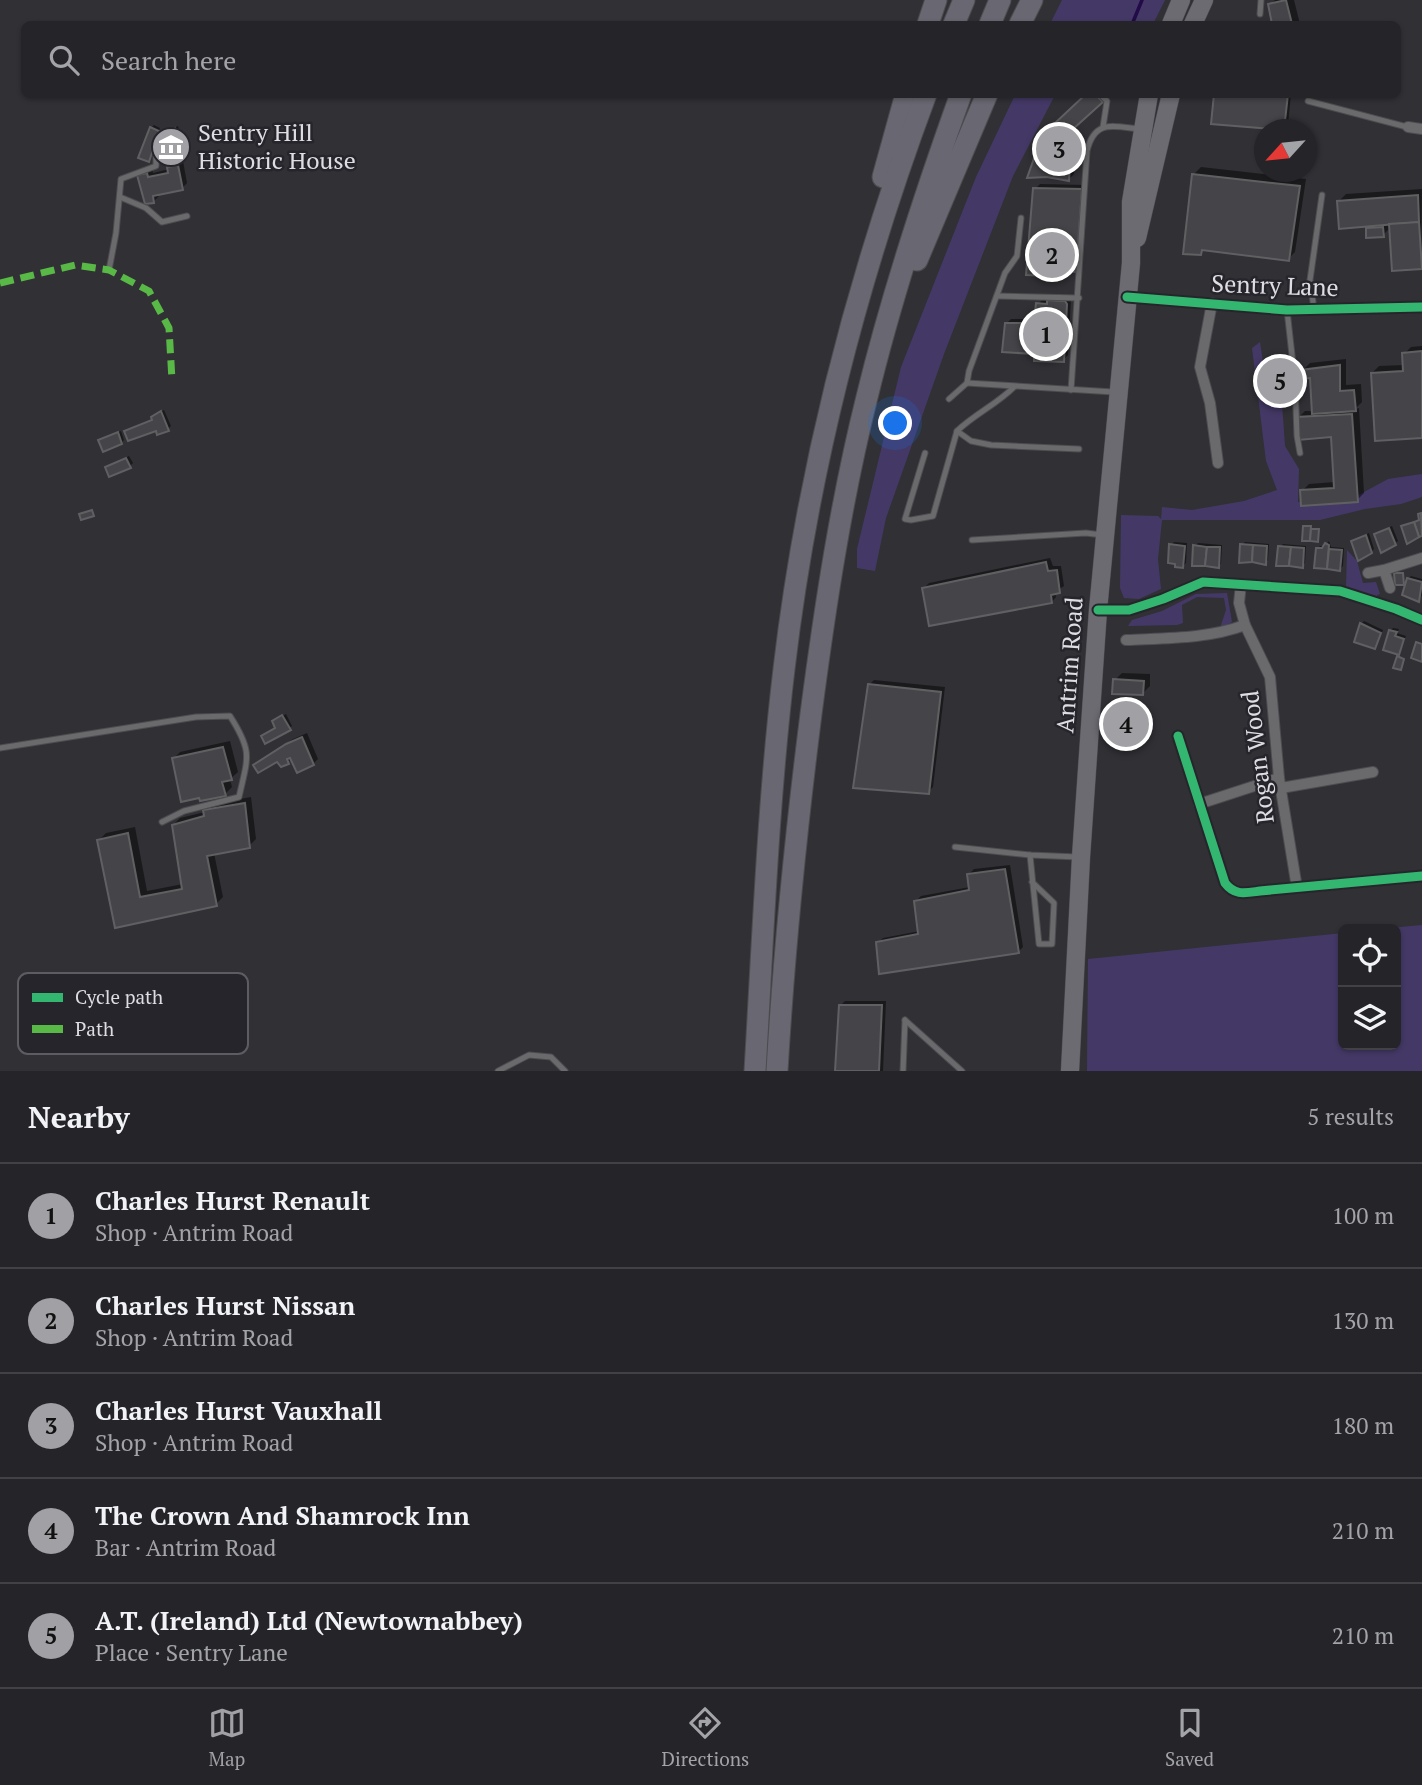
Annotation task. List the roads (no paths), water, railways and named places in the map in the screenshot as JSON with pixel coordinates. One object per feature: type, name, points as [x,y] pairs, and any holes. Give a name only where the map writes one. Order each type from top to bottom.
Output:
[{"type":"highway","points":[[929,21],[936,0]]},
{"type":"highway","points":[[955,21],[964,0]]},
{"type":"highway","points":[[990,21],[1000,0]]},
{"type":"highway","points":[[1022,21],[1032,0]]},
{"type":"highway","points":[[755,1071],[772,780],[784,666],[818,450],[837,357],[905,98]]},
{"type":"highway","points":[[804,541],[825,434],[852,320],[925,98]]},
{"type":"highway","points":[[777,1071],[787,933],[806,752],[841,512],[866,398],[892,299],[925,193],[960,98]]},
{"type":"highway","points":[[841,512],[877,381],[908,284],[985,98]]},
{"type":"main road","points":[[1172,21],[1181,0]]},
{"type":"main road","points":[[1194,21],[1203,0]]},
{"type":"main road","name":"Antrim Road","points":[[1070,1071],[1098,610],[1130,263],[1132,202],[1148,98]]},
{"type":"main road","name":"Antrim Road","points":[[1130,263],[1170,98]]},
{"type":"street","points":[[1408,127],[1422,129]]},
{"type":"street","name":"Sentry Lane","points":[[1127,297],[1287,310],[1422,307]]},
{"type":"street","points":[[1212,303],[1200,367],[1210,403],[1217,463]]},
{"type":"street","points":[[1368,573],[1422,558]]},
{"type":"street","points":[[1384,569],[1390,588]]},
{"type":"street","points":[[1098,610],[1129,610],[1203,582],[1340,591],[1422,620]]},
{"type":"street","name":"Rogan Wood","points":[[1241,584],[1239,603],[1245,625],[1270,677],[1280,783],[1297,888]]},
{"type":"street","points":[[1126,639],[1198,637],[1245,625]]},
{"type":"street","points":[[1178,736],[1225,883],[1231,891],[1238,893],[1422,876]]},
{"type":"street","points":[[1199,804],[1280,783],[1373,772]]},
{"type":"lane","points":[[1260,14],[1261,0]]},
{"type":"lane","points":[[1103,127],[1107,101],[1104,98]]},
{"type":"lane","points":[[1308,102],[1408,127]]},
{"type":"lane","points":[[1071,390],[1090,138],[1095,131],[1103,127],[1162,131]]},
{"type":"lane","points":[[109,270],[121,179],[156,166],[156,156]]},
{"type":"lane","points":[[1314,309],[1310,280],[1322,195]]},
{"type":"lane","points":[[120,197],[146,208],[162,222],[187,216]]},
{"type":"lane","points":[[949,399],[967,383],[1005,273],[1017,256],[1021,218]]},
{"type":"lane","points":[[997,296],[1079,298]]},
{"type":"lane","points":[[1287,310],[1300,453]]},
{"type":"lane","points":[[967,383],[1117,392]]},
{"type":"lane","points":[[925,453],[905,519],[933,516],[957,431],[967,421],[1002,399],[1014,387]]},
{"type":"lane","points":[[957,431],[971,440],[991,445],[1079,449]]},
{"type":"lane","points":[[972,540],[1086,533],[1105,535]]},
{"type":"lane","points":[[0,748],[196,717],[230,716],[244,738],[248,754],[239,797],[184,811],[162,822]]},
{"type":"lane","points":[[955,848],[1081,858]]},
{"type":"lane","points":[[1030,855],[1032,882],[1039,944],[1052,944],[1055,903],[1032,882]]},
{"type":"lane","points":[[903,1071],[905,1020],[962,1071]]},
{"type":"lane","points":[[498,1071],[529,1055],[551,1057],[565,1071]]},
{"type":"waterway","points":[[1133,21],[1142,0]]},
{"type":"place","name":"Sentry Hill Historic House","points":[[171,147]]},
{"type":"place","name":"Charles Hurst Vauxhall","points":[[1059,149]]},
{"type":"place","name":"Charles Hurst Nissan","points":[[1052,255]]},
{"type":"place","name":"Charles Hurst Renault","points":[[1046,334]]},
{"type":"place","name":"A.T. (Ireland) Ltd (Newtownabbey)","points":[[1280,381]]},
{"type":"place","name":"The Crown And Shamrock Inn","points":[[1126,724]]}]
